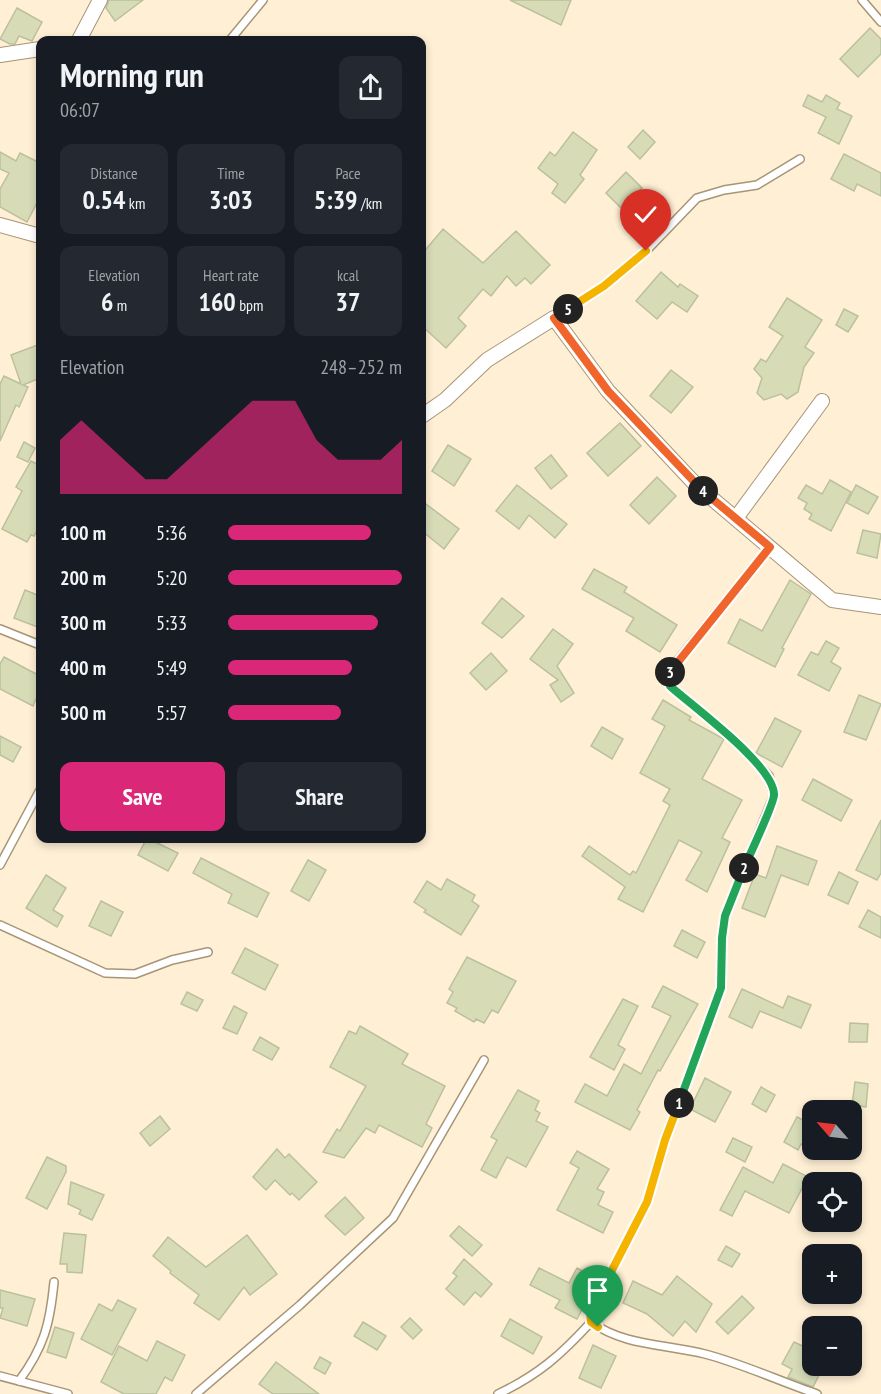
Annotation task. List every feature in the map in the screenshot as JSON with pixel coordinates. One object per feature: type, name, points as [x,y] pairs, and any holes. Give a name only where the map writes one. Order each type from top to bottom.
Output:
[{"type":"street","points":[[81,36],[100,0]]},
{"type":"street","points":[[0,55],[36,50]]},
{"type":"street","points":[[0,225],[36,235]]},
{"type":"street","points":[[426,413],[445,400],[487,360],[554,318],[608,391],[696,485],[832,600],[881,607]]},
{"type":"street","points":[[736,518],[822,401]]},
{"type":"lane","points":[[233,36],[263,0]]},
{"type":"lane","points":[[862,0],[881,22]]},
{"type":"lane","points":[[554,318],[604,286],[621,272],[646,251],[698,198],[724,190],[757,185],[800,159]]},
{"type":"lane","points":[[591,1322],[590,1313],[599,1293],[647,1202],[665,1140],[714,1010],[721,988],[725,916],[774,795],[769,776],[736,741],[670,686],[670,670],[770,547]]},
{"type":"lane","points":[[0,629],[36,643]]},
{"type":"lane","points":[[0,865],[36,798]]},
{"type":"lane","points":[[0,925],[105,973],[135,974],[172,960],[208,952]]},
{"type":"lane","points":[[195,1394],[300,1305],[393,1218],[484,1060]]},
{"type":"lane","points":[[19,1382],[36,1358],[46,1332],[54,1282]]},
{"type":"lane","points":[[498,1394],[526,1381],[546,1367],[591,1322]]},
{"type":"lane","points":[[591,1322],[612,1334],[659,1347],[703,1353],[757,1370],[817,1394]]},
{"type":"lane","points":[[0,1376],[68,1394]]},
{"type":"building","points":[[109,0],[143,0],[115,21],[106,8]]},
{"type":"building","points":[[510,0],[571,0],[561,25]]},
{"type":"building","points":[[17,8],[42,22],[32,41],[19,36],[15,44],[10,44],[0,39]]},
{"type":"building","points":[[870,28],[881,39],[881,54],[858,77],[840,59]]},
{"type":"building","points":[[808,95],[822,102],[826,95],[840,103],[837,109],[852,116],[839,144],[818,133],[826,117],[803,106]]},
{"type":"building","points":[[643,130],[655,142],[640,159],[628,147]]},
{"type":"building","points":[[573,132],[597,150],[580,175],[584,179],[565,203],[552,193],[558,184],[538,168],[550,152],[555,156]]},
{"type":"building","points":[[0,152],[16,161],[20,153],[36,161],[36,205],[27,222],[0,207],[0,189],[9,173],[0,169]]},
{"type":"building","points":[[844,154],[881,173],[881,196],[857,184],[854,191],[831,179]]},
{"type":"building","points":[[626,172],[642,188],[621,208],[606,193]]},
{"type":"building","points":[[443,229],[483,263],[516,231],[550,265],[531,284],[525,278],[516,286],[507,276],[491,296],[483,289],[458,318],[466,326],[446,348],[426,330],[426,249]]},
{"type":"building","points":[[661,272],[678,287],[680,284],[698,296],[687,312],[672,302],[657,319],[636,301]]},
{"type":"building","points":[[787,298],[822,320],[805,347],[814,353],[804,367],[798,392],[787,399],[781,394],[764,400],[757,393],[762,378],[754,369],[761,359],[766,362],[783,336],[769,327]]},
{"type":"building","points":[[844,309],[858,316],[848,332],[836,325]]},
{"type":"building","points":[[36,346],[36,380],[23,385],[28,387],[19,407],[16,405],[0,441],[0,384],[4,376],[21,384],[11,355]]},
{"type":"building","points":[[671,370],[693,387],[671,413],[650,396]]},
{"type":"building","points":[[620,423],[641,446],[608,476],[587,453]]},
{"type":"building","points":[[24,442],[35,448],[28,462],[17,457]]},
{"type":"building","points":[[448,445],[471,459],[454,486],[432,471]]},
{"type":"building","points":[[551,455],[567,476],[551,489],[535,468]]},
{"type":"building","points":[[31,461],[36,464],[36,532],[34,536],[31,535],[27,542],[2,529],[22,491],[16,487]]},
{"type":"building","points":[[657,477],[676,496],[649,524],[630,505]]},
{"type":"building","points":[[830,480],[851,492],[831,531],[809,519],[812,514],[804,509],[807,503],[798,498],[806,485],[822,494]]},
{"type":"building","points":[[517,485],[567,524],[555,538],[529,515],[519,529],[496,511]]},
{"type":"building","points":[[856,485],[878,497],[868,514],[847,503]]},
{"type":"building","points":[[426,504],[459,529],[444,549],[426,534]]},
{"type":"building","points":[[863,530],[881,534],[877,558],[857,553]]},
{"type":"building","points":[[594,569],[627,587],[624,592],[677,625],[660,652],[626,631],[634,618],[582,589]]},
{"type":"building","points":[[790,580],[811,594],[782,648],[784,649],[775,667],[728,643],[740,619],[762,631]]},
{"type":"building","points":[[25,590],[36,594],[36,626],[14,618]]},
{"type":"building","points":[[502,598],[524,616],[502,638],[482,623]]},
{"type":"building","points":[[553,629],[573,644],[557,666],[574,693],[561,702],[550,685],[558,680],[530,659]]},
{"type":"building","points":[[826,641],[839,648],[831,662],[841,668],[829,691],[798,675],[811,652],[818,655]]},
{"type":"building","points":[[491,653],[507,671],[486,690],[470,673]]},
{"type":"building","points":[[4,657],[36,674],[36,699],[33,706],[0,689],[0,664]]},
{"type":"building","points":[[859,695],[881,704],[866,740],[844,732]]},
{"type":"building","points":[[663,700],[691,717],[689,720],[724,739],[702,779],[742,800],[722,838],[730,842],[707,892],[686,880],[702,852],[679,840],[643,912],[618,899],[625,887],[582,856],[589,846],[630,875],[633,871],[636,873],[670,805],[663,801],[670,789],[640,773],[665,726],[652,719]]},
{"type":"building","points":[[775,718],[801,731],[782,767],[756,753]]},
{"type":"building","points":[[602,727],[623,739],[612,759],[591,746]]},
{"type":"building","points":[[0,736],[21,747],[13,762],[0,755]]},
{"type":"building","points":[[813,779],[852,800],[841,821],[802,800]]},
{"type":"building","points":[[881,820],[881,873],[877,880],[856,870]]},
{"type":"building","points":[[144,843],[157,843],[178,853],[168,871],[138,855]]},
{"type":"building","points":[[777,846],[817,861],[808,885],[781,875],[765,917],[742,908],[755,874],[766,878]]},
{"type":"building","points":[[201,858],[269,893],[257,917],[228,903],[232,894],[193,873]]},
{"type":"building","points":[[308,860],[326,870],[309,901],[291,891]]},
{"type":"building","points":[[839,872],[858,882],[848,904],[828,895]]},
{"type":"building","points":[[46,875],[66,888],[53,910],[63,916],[57,927],[26,908]]},
{"type":"building","points":[[447,879],[475,895],[472,901],[479,906],[461,935],[424,912],[426,910],[414,902],[427,881],[441,890]]},
{"type":"building","points":[[101,901],[123,912],[111,936],[89,926]]},
{"type":"building","points":[[868,910],[881,917],[881,938],[859,927]]},
{"type":"building","points":[[682,930],[705,942],[697,958],[674,946]]},
{"type":"building","points":[[245,948],[278,965],[265,990],[232,973]]},
{"type":"building","points":[[467,957],[516,981],[498,1013],[492,1010],[484,1023],[476,1019],[474,1022],[455,1011],[457,1008],[447,1003],[453,992],[449,989]]},
{"type":"building","points":[[663,986],[698,1004],[660,1071],[658,1070],[637,1110],[640,1112],[630,1130],[575,1102],[585,1084],[607,1096],[624,1064],[641,1074],[671,1016],[652,1007]]},
{"type":"building","points":[[742,989],[783,1008],[788,996],[811,1005],[801,1028],[760,1011],[752,1028],[729,1017]]},
{"type":"building","points":[[187,992],[203,1000],[197,1011],[181,1004]]},
{"type":"building","points":[[623,999],[638,1006],[618,1045],[625,1049],[614,1070],[590,1057]]},
{"type":"building","points":[[234,1006],[247,1013],[237,1034],[223,1028]]},
{"type":"building","points":[[850,1023],[868,1024],[867,1042],[849,1042]]},
{"type":"building","points":[[360,1026],[408,1054],[402,1064],[445,1086],[426,1124],[432,1128],[422,1147],[379,1125],[375,1133],[366,1128],[344,1158],[323,1152],[337,1129],[340,1131],[366,1086],[330,1067],[349,1031],[356,1034]]},
{"type":"building","points":[[260,1037],[279,1048],[272,1060],[253,1050]]},
{"type":"building","points":[[705,1078],[731,1092],[715,1122],[690,1109]]},
{"type":"building","points":[[855,1082],[868,1084],[866,1107],[862,1106],[862,1100],[853,1100]]},
{"type":"building","points":[[761,1087],[775,1095],[766,1112],[752,1104]]},
{"type":"building","points":[[518,1090],[539,1101],[535,1110],[540,1113],[536,1121],[548,1127],[526,1167],[507,1157],[496,1178],[481,1170],[497,1140],[491,1137]]},
{"type":"building","points":[[160,1116],[170,1129],[150,1146],[140,1133]]},
{"type":"building","points":[[797,1117],[802,1120],[802,1145],[798,1150],[784,1142]]},
{"type":"building","points":[[733,1138],[752,1147],[745,1162],[726,1152]]},
{"type":"building","points":[[277,1149],[285,1158],[289,1154],[317,1182],[299,1200],[292,1193],[290,1195],[275,1180],[266,1190],[253,1177]]},
{"type":"building","points":[[577,1151],[609,1169],[597,1189],[604,1192],[598,1205],[613,1212],[603,1233],[557,1210],[579,1168],[570,1163]]},
{"type":"building","points":[[47,1157],[66,1166],[66,1172],[47,1209],[26,1198]]},
{"type":"building","points":[[783,1164],[802,1174],[802,1188],[789,1213],[745,1191],[732,1216],[720,1210],[743,1167],[773,1183]]},
{"type":"building","points":[[71,1182],[104,1195],[92,1220],[79,1214],[81,1210],[68,1204]]},
{"type":"building","points":[[345,1197],[364,1218],[345,1235],[325,1216]]},
{"type":"building","points":[[459,1226],[482,1245],[472,1256],[450,1236]]},
{"type":"building","points":[[64,1233],[86,1235],[82,1273],[67,1272],[67,1264],[60,1264]]},
{"type":"building","points":[[247,1235],[277,1274],[250,1295],[244,1287],[219,1320],[194,1303],[199,1295],[170,1273],[171,1271],[153,1256],[168,1237],[206,1267]]},
{"type":"building","points":[[726,1246],[740,1254],[732,1267],[718,1260]]},
{"type":"building","points":[[464,1259],[492,1284],[481,1297],[475,1292],[464,1305],[446,1289],[457,1276],[453,1273]]},
{"type":"building","points":[[539,1268],[569,1283],[577,1268],[598,1279],[577,1319],[555,1308],[560,1300],[530,1285]]},
{"type":"building","points":[[677,1276],[712,1304],[696,1332],[685,1321],[673,1336],[647,1314],[623,1303],[633,1281],[662,1295]]},
{"type":"building","points":[[0,1290],[35,1299],[27,1326],[0,1318],[3,1308],[0,1308]]},
{"type":"building","points":[[742,1296],[754,1308],[728,1334],[716,1322]]},
{"type":"building","points":[[118,1300],[136,1309],[112,1355],[81,1339],[99,1304],[112,1311]]},
{"type":"building","points":[[410,1318],[422,1330],[413,1339],[401,1327]]},
{"type":"building","points":[[510,1319],[542,1337],[533,1354],[501,1336]]},
{"type":"building","points":[[363,1322],[386,1336],[377,1350],[354,1336]]},
{"type":"building","points":[[55,1327],[74,1333],[66,1358],[47,1352]]},
{"type":"building","points":[[157,1341],[185,1355],[172,1381],[165,1377],[156,1394],[124,1394],[101,1382],[119,1346],[147,1361]]},
{"type":"building","points":[[794,1342],[802,1346],[802,1376],[818,1376],[813,1387],[788,1377],[792,1369],[782,1364]]},
{"type":"building","points":[[593,1345],[616,1356],[601,1388],[579,1378]]},
{"type":"building","points":[[320,1357],[331,1363],[325,1374],[314,1368]]},
{"type":"building","points":[[276,1362],[319,1394],[273,1394],[259,1384]]},
{"type":"route","points":[[598,1327],[591,1322],[590,1313],[647,1202],[665,1140],[721,988],[725,916],[774,795],[769,776],[736,741],[670,686],[670,670],[770,547],[696,485],[608,391],[554,318],[604,286],[646,251]]}]
